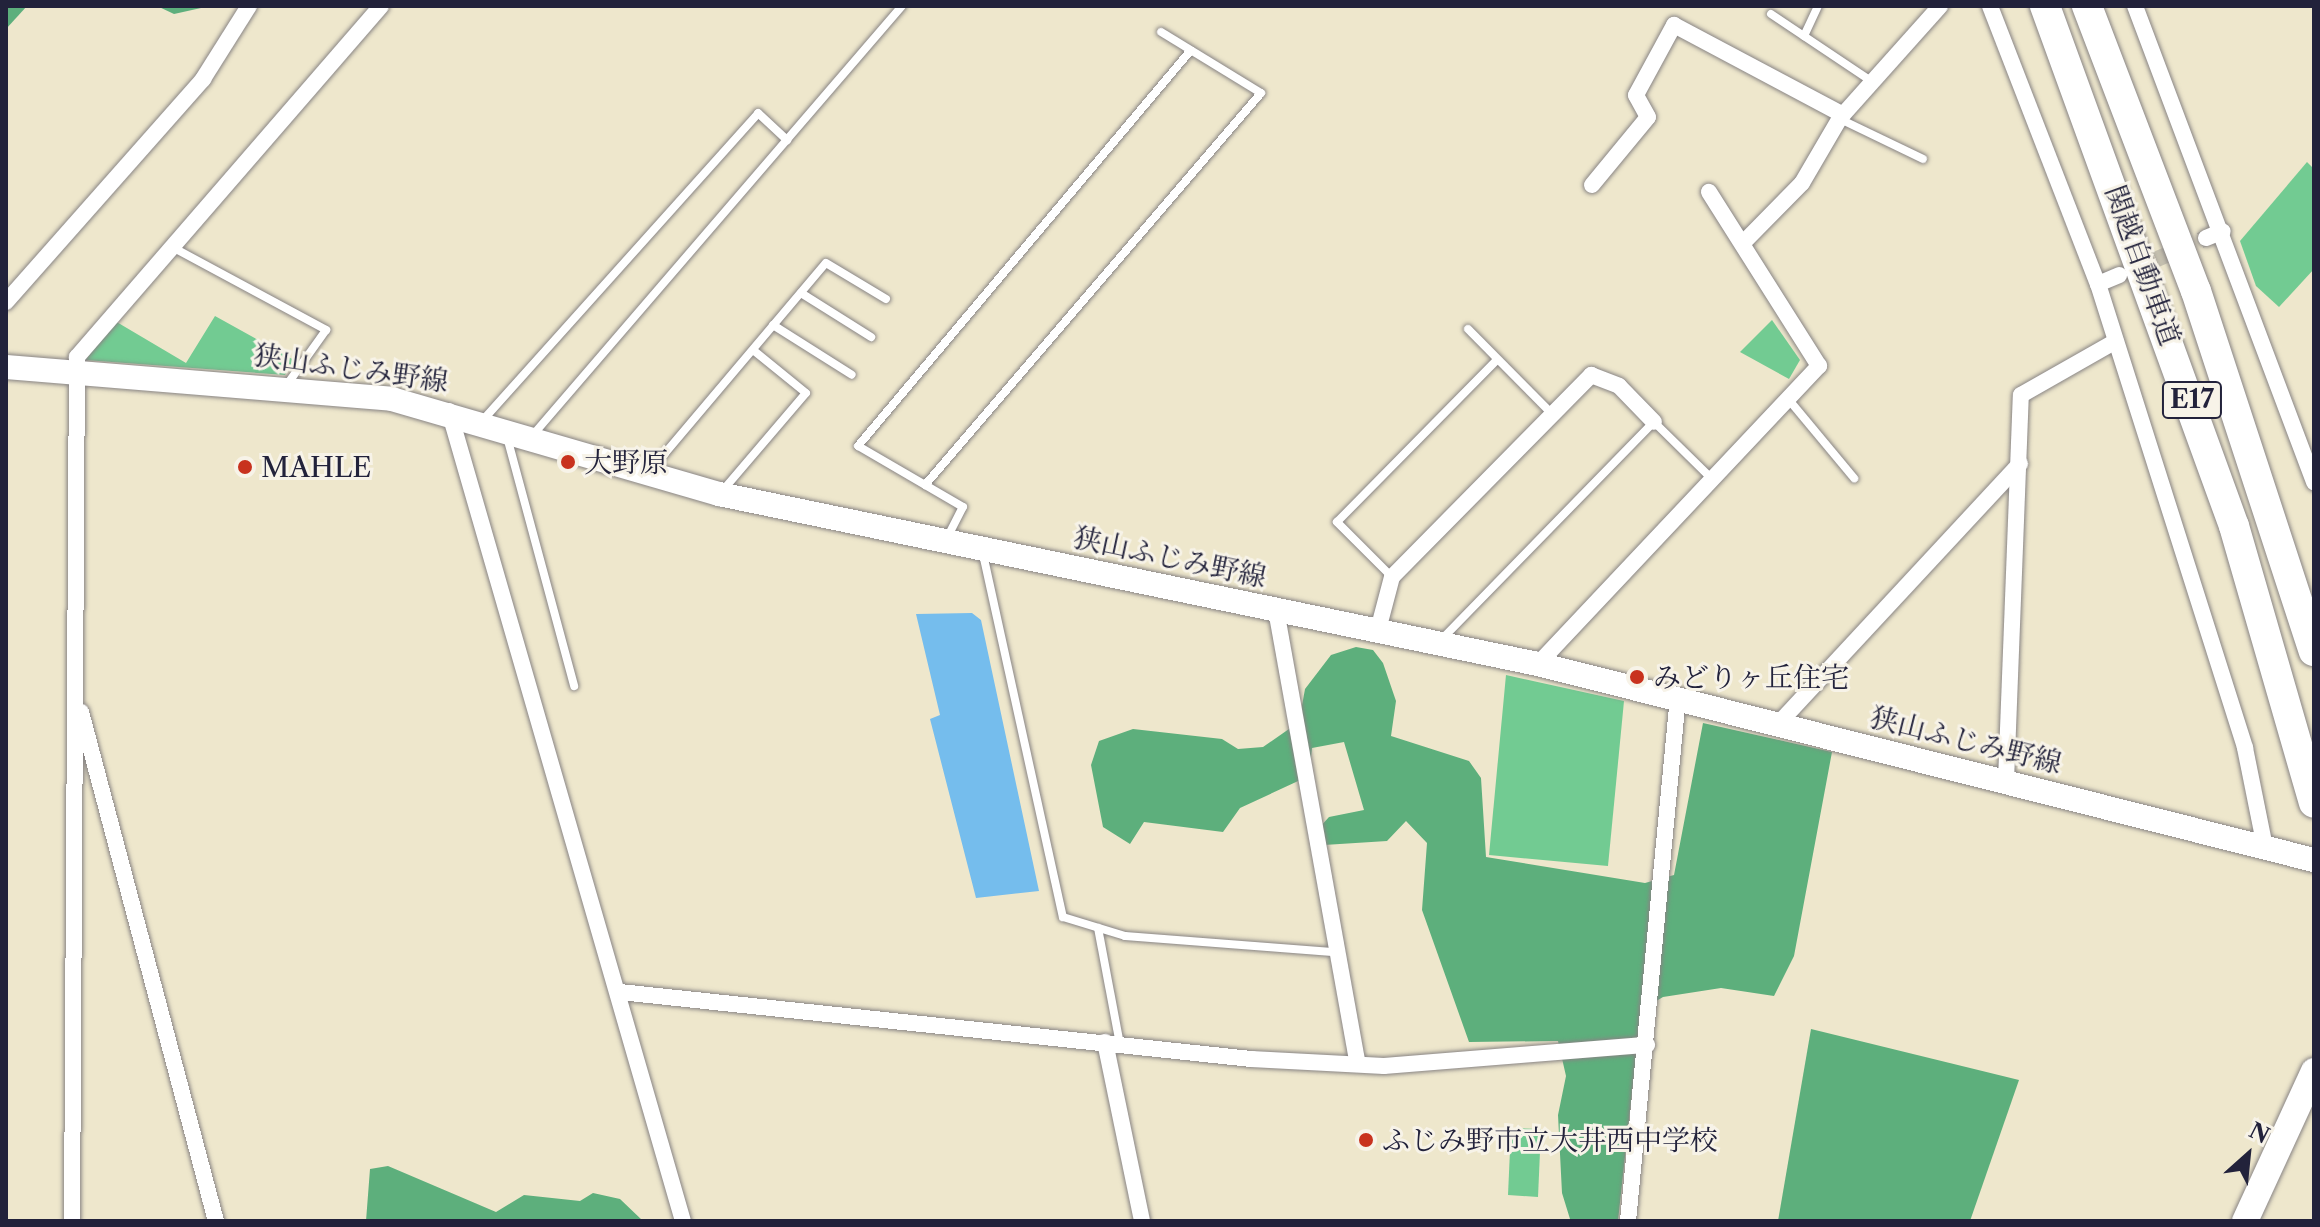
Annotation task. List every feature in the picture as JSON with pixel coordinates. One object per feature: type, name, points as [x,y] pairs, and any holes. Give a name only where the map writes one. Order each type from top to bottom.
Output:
[{"type":"highway","name":"関越自動車道","points":[[2045,6],[2229,511],[2314,803]]},
{"type":"highway","name":"関越自動車道","points":[[2087,6],[2196,291],[2314,651]]},
{"type":"main road","name":"狭山ふじみ野線","points":[[6,367],[286,386],[449,411],[647,475],[719,494],[1538,664],[2314,860]]},
{"type":"main road","points":[[2245,1221],[2314,1071]]},
{"type":"street","points":[[6,302],[203,79],[249,6]]},
{"type":"street","points":[[72,1221],[73,372],[77,357],[381,6]]},
{"type":"street","points":[[1743,243],[1802,183],[1841,116],[1940,6]]},
{"type":"street","points":[[1990,6],[2098,284],[2245,748],[2265,847]]},
{"type":"street","points":[[2135,6],[2223,231],[2314,482]]},
{"type":"street","points":[[1592,185],[1648,117],[1636,95],[1674,25],[1841,116]]},
{"type":"street","points":[[1538,664],[1710,477],[1789,400],[1819,366],[1709,192]]},
{"type":"street","points":[[2206,238],[2223,231]]},
{"type":"street","points":[[2098,284],[2119,275]]},
{"type":"street","points":[[2006,781],[2021,395],[2116,341]]},
{"type":"street","points":[[1378,630],[1392,577],[1591,375],[1619,386],[1654,422]]},
{"type":"street","points":[[449,411],[620,992],[683,1221]]},
{"type":"street","points":[[1779,723],[2020,464]]},
{"type":"street","points":[[1276,610],[1335,952],[1358,1064]]},
{"type":"street","points":[[75,693],[216,1221]]},
{"type":"street","points":[[1628,1221],[1678,697]]},
{"type":"street","points":[[620,992],[1112,1043],[1358,1064],[1647,1045]]},
{"type":"street","points":[[1112,1043],[1142,1221]]},
{"type":"lane","points":[[531,436],[902,6]]},
{"type":"lane","points":[[1804,36],[1818,6]]},
{"type":"lane","points":[[1771,14],[1871,81]]},
{"type":"lane","points":[[925,485],[1261,93],[1161,32]]},
{"type":"lane","points":[[945,543],[963,507],[858,446],[1191,50]]},
{"type":"lane","points":[[574,686],[494,425],[758,113],[787,140]]},
{"type":"lane","points":[[1841,116],[1923,159]]},
{"type":"lane","points":[[174,248],[326,330],[286,386]]},
{"type":"lane","points":[[647,475],[826,263],[886,299]]},
{"type":"lane","points":[[801,293],[871,337]]},
{"type":"lane","points":[[773,325],[852,375]]},
{"type":"lane","points":[[1468,329],[1496,361],[1552,414]]},
{"type":"lane","points":[[719,494],[806,393],[753,350]]},
{"type":"lane","points":[[1392,577],[1337,522],[1496,361]]},
{"type":"lane","points":[[1789,400],[1854,478]]},
{"type":"lane","points":[[1440,643],[1654,422],[1710,477]]},
{"type":"lane","points":[[982,550],[1063,917],[1098,928],[1335,952]]},
{"type":"lane","points":[[1098,928],[1112,1043]]},
{"type":"green space","points":[[6,6],[27,6],[6,29]]},
{"type":"green space","points":[[157,6],[210,6],[174,14]]},
{"type":"green space","points":[[2307,162],[2314,169],[2314,269],[2279,307],[2256,286],[2240,241]]},
{"type":"green space","points":[[215,316],[294,360],[285,375],[85,360],[115,321],[186,363]]},
{"type":"green space","points":[[1772,320],[1800,360],[1789,379],[1740,352]]},
{"type":"green space","points":[[1356,647],[1373,650],[1383,663],[1396,701],[1391,736],[1469,761],[1481,778],[1486,857],[1645,883],[1674,875],[1703,723],[1832,752],[1794,956],[1774,996],[1721,988],[1663,997],[1641,1010],[1618,1221],[1570,1219],[1562,1193],[1558,1115],[1566,1076],[1558,1041],[1469,1042],[1422,910],[1427,843],[1406,821],[1387,841],[1324,845],[1319,828],[1329,817],[1364,810],[1344,742],[1312,748],[1309,776],[1240,808],[1223,832],[1144,822],[1130,844],[1103,827],[1091,765],[1099,741],[1133,729],[1222,739],[1238,749],[1263,747],[1299,722],[1305,689],[1331,655]]},
{"type":"green space","points":[[1506,675],[1624,701],[1608,866],[1489,855]]},
{"type":"green space","points":[[1811,1029],[2019,1080],[1970,1221],[1778,1221]]},
{"type":"green space","points":[[1511,1128],[1541,1129],[1538,1197],[1508,1195]]},
{"type":"green space","points":[[388,1166],[496,1212],[524,1195],[580,1201],[593,1193],[620,1199],[643,1221],[366,1221],[370,1169]]},
{"type":"water","points":[[972,613],[981,620],[1039,891],[976,898],[930,719],[940,715],[916,614]]},
{"type":"tunnel","points":[[2134,269],[2206,238]]},
{"type":"place","name":"大野原","points":[[568,462]]},
{"type":"place","name":"MAHLE","points":[[245,467]]},
{"type":"place","name":"みどりヶ丘住宅","points":[[1637,677]]},
{"type":"place","name":"ふじみ野市立大井西中学校","points":[[1366,1140]]}]
